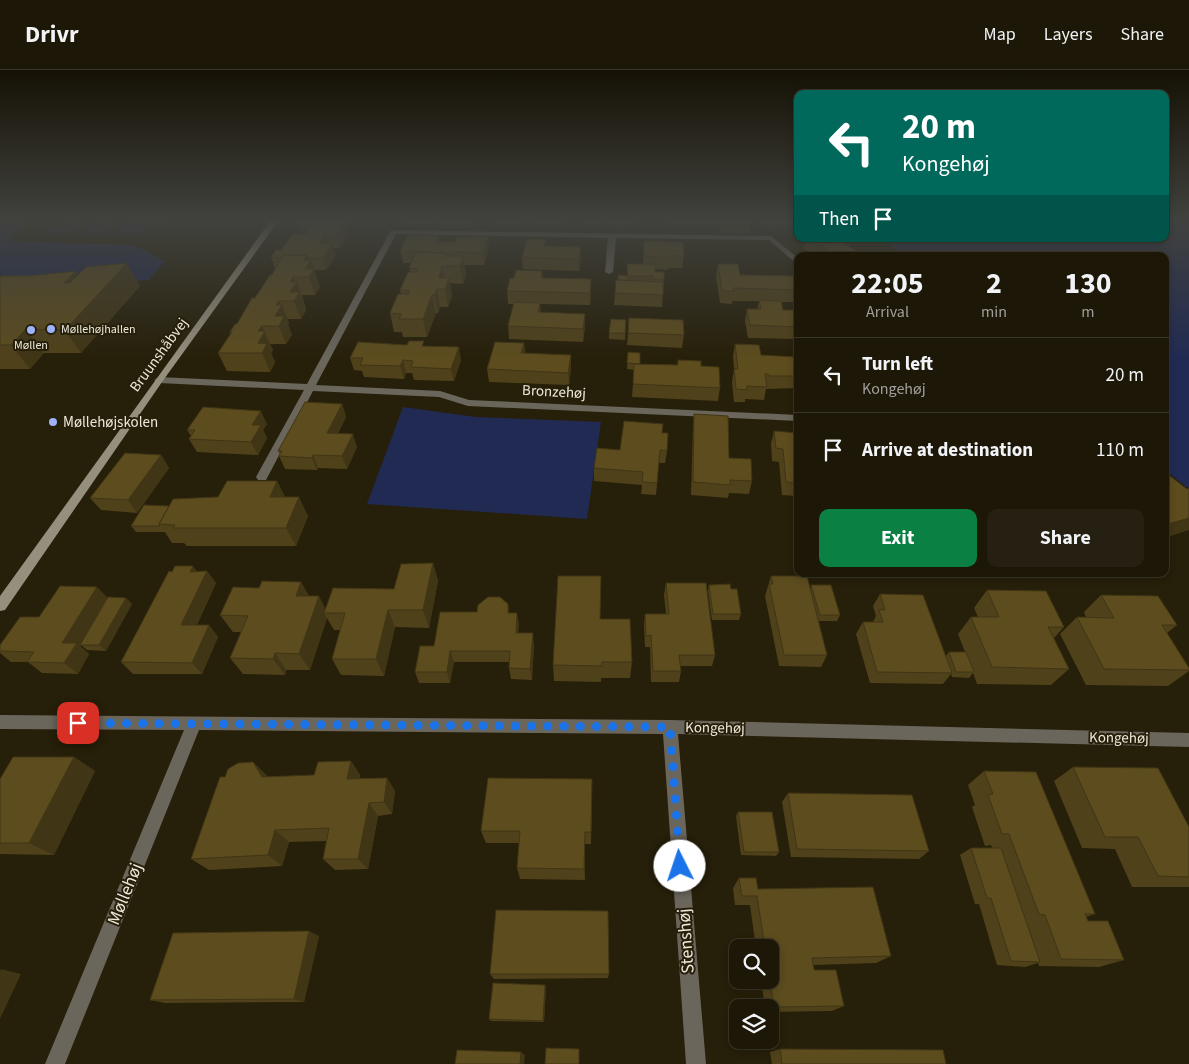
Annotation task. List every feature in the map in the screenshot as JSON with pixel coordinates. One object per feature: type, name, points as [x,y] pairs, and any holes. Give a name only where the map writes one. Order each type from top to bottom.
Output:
[{"type":"street","name":"Bruunshåbvej","points":[[0,606],[241,266]]},
{"type":"street","points":[[262,477],[375,266]]},
{"type":"street","points":[[609,266],[609,272]]},
{"type":"street","name":"Bronzehøj","points":[[159,380],[440,394],[468,403],[794,418]]},
{"type":"street","name":"Kongehøj","points":[[0,722],[194,725],[670,727],[1189,740]]},
{"type":"street","name":"Møllehøj","points":[[55,1064],[194,725]]},
{"type":"street","name":"Stenshøj","points":[[670,727],[696,1064]]},
{"type":"shaded area","points":[[0,266],[160,266],[149,280],[0,288]]},
{"type":"shaded area","points":[[1169,266],[1189,266],[1189,489],[1169,473]]},
{"type":"shaded area","points":[[403,407],[476,417],[601,422],[587,519],[367,504]]},
{"type":"building","points":[[124,266],[65,330],[26,329],[11,345],[0,345],[0,276],[28,276],[76,271],[64,283],[70,283],[86,267]]},
{"type":"building","points":[[277,266],[307,266],[305,269],[314,269],[309,277],[293,277],[290,282],[297,282],[290,292],[300,292],[294,301],[279,301],[276,305],[282,305],[275,316],[284,316],[279,326],[262,326],[258,331],[265,331],[258,343],[267,344],[262,353],[218,353],[252,298],[255,298],[270,275],[272,275]]},
{"type":"building","points":[[410,266],[442,266],[439,278],[449,278],[445,289],[437,289],[434,295],[432,295],[423,319],[399,319],[401,314],[390,313],[398,294],[408,294],[409,290],[400,290],[408,272],[417,272],[418,269],[409,268]]},
{"type":"building","points":[[627,266],[655,266],[655,272],[664,272],[664,279],[653,279],[653,276],[628,276]]},
{"type":"building","points":[[718,266],[738,266],[740,275],[794,276],[794,290],[733,288],[734,291],[722,291]]},
{"type":"building","points":[[516,270],[542,271],[541,278],[591,279],[590,293],[507,291],[510,278],[514,278]]},
{"type":"building","points":[[618,275],[628,276],[628,280],[618,280]]},
{"type":"building","points":[[616,280],[663,282],[663,295],[615,293]]},
{"type":"building","points":[[759,300],[781,301],[783,310],[794,310],[794,327],[750,325],[747,309],[761,309]]},
{"type":"building","points":[[514,302],[540,303],[538,312],[585,314],[583,329],[508,326]]},
{"type":"building","points":[[629,318],[683,320],[684,335],[628,333]]},
{"type":"building","points":[[611,319],[626,320],[625,333],[609,333]]},
{"type":"building","points":[[409,341],[424,341],[422,346],[459,347],[451,369],[411,367],[413,361],[403,360],[400,366],[360,365],[363,358],[350,358],[358,342],[407,345]]},
{"type":"building","points":[[495,342],[524,343],[521,353],[571,355],[568,373],[487,369]]},
{"type":"building","points":[[735,344],[759,345],[761,355],[794,357],[794,376],[769,376],[765,374],[767,387],[747,386],[747,390],[736,389],[734,369],[738,369]]},
{"type":"building","points":[[628,352],[640,353],[640,364],[627,363]]},
{"type":"building","points":[[678,360],[701,361],[701,366],[719,367],[720,388],[633,384],[634,364],[678,365]]},
{"type":"building","points":[[305,402],[342,404],[327,433],[353,434],[342,456],[313,455],[312,458],[279,456],[282,451],[278,451]]},
{"type":"building","points":[[203,407],[261,411],[252,425],[261,425],[251,442],[189,439],[195,430],[187,430]]},
{"type":"building","points":[[694,414],[728,416],[729,458],[751,459],[752,481],[730,480],[730,485],[693,482]]},
{"type":"building","points":[[624,421],[663,424],[662,433],[668,433],[667,451],[660,450],[657,483],[642,482],[643,472],[594,468],[597,448],[620,450]]},
{"type":"building","points":[[774,431],[794,433],[794,483],[786,482],[783,449],[776,448]]},
{"type":"building","points":[[125,453],[161,455],[128,500],[90,498]]},
{"type":"building","points":[[1169,475],[1187,489],[1189,488],[1189,518],[1169,524]]},
{"type":"building","points":[[227,481],[277,481],[270,497],[299,497],[286,528],[173,528],[175,525],[159,524],[173,499],[218,497]]},
{"type":"building","points":[[144,505],[169,506],[159,524],[160,526],[131,526]]},
{"type":"building","points":[[433,563],[423,610],[388,610],[376,659],[332,659],[345,613],[324,613],[333,588],[394,589],[401,564]]},
{"type":"building","points":[[175,566],[193,566],[190,572],[207,571],[181,625],[209,625],[192,663],[121,662],[169,571],[172,572]]},
{"type":"building","points":[[558,576],[601,576],[600,619],[630,619],[632,662],[602,662],[602,666],[553,665]]},
{"type":"building","points":[[771,576],[807,577],[827,655],[784,655],[769,584],[773,584]]},
{"type":"building","points":[[262,581],[301,582],[296,596],[319,596],[299,654],[275,653],[273,659],[230,658],[248,616],[220,615],[233,587],[259,588]]},
{"type":"building","points":[[666,583],[706,583],[715,655],[679,655],[681,671],[653,671],[651,635],[646,636],[645,614],[669,614]]},
{"type":"building","points":[[730,584],[731,589],[737,589],[741,614],[713,614],[709,585]]},
{"type":"building","points":[[811,585],[831,585],[840,615],[820,615]]},
{"type":"building","points":[[60,586],[97,587],[62,643],[77,643],[64,663],[27,662],[34,652],[0,651],[0,645],[20,617],[39,617]]},
{"type":"building","points":[[987,590],[1046,591],[1064,627],[1048,627],[1069,669],[992,667],[971,617],[999,617]]},
{"type":"building","points":[[880,594],[923,595],[952,673],[877,672],[863,622],[883,622],[879,610],[885,610]]},
{"type":"building","points":[[1101,595],[1158,596],[1177,625],[1162,625],[1189,670],[1104,669],[1077,617],[1114,618]]},
{"type":"building","points":[[108,597],[126,598],[99,645],[80,645]]},
{"type":"building","points":[[488,597],[500,597],[508,604],[508,613],[517,613],[516,633],[533,633],[530,669],[509,668],[510,651],[450,651],[447,672],[415,672],[420,646],[434,646],[440,612],[477,612],[478,605]]},
{"type":"building","points":[[949,652],[966,652],[974,672],[956,672]]},
{"type":"building","points":[[13,757],[74,757],[29,843],[0,843],[0,779]]},
{"type":"building","points":[[351,761],[347,779],[387,778],[384,802],[369,803],[358,859],[323,859],[329,828],[275,830],[268,855],[191,859],[220,777],[225,777],[228,769],[238,763],[253,762],[262,777],[314,775],[318,762]]},
{"type":"building","points":[[1073,767],[1158,768],[1189,827],[1189,877],[1158,876],[1138,837],[1105,837]]},
{"type":"building","points":[[984,771],[1036,772],[1095,914],[1085,914],[1088,921],[1108,921],[1124,960],[1061,959],[1045,915],[1039,914],[1009,834],[1002,834],[988,795],[993,794]]},
{"type":"building","points":[[488,778],[592,779],[591,832],[585,832],[584,869],[517,868],[520,831],[481,831]]},
{"type":"building","points":[[788,793],[912,795],[929,851],[797,849]]},
{"type":"building","points":[[738,812],[772,812],[779,852],[744,852]]},
{"type":"building","points":[[971,848],[1001,848],[1040,962],[1011,961],[991,898],[987,898]]},
{"type":"building","points":[[739,878],[756,878],[758,889],[873,887],[891,956],[812,958],[814,970],[836,970],[844,1006],[779,1007],[779,999],[773,999],[771,989],[779,989],[779,939],[764,939],[757,896],[742,896]]},
{"type":"building","points":[[496,910],[608,911],[609,974],[490,974]]},
{"type":"building","points":[[309,931],[294,999],[150,1000],[173,933]]},
{"type":"building","points":[[493,983],[545,985],[543,1021],[489,1019]]},
{"type":"building","points":[[546,1048],[579,1049],[579,1064],[545,1064]]},
{"type":"building","points":[[780,1049],[943,1050],[946,1064],[782,1064]]},
{"type":"building","points":[[457,1050],[521,1052],[520,1064],[455,1064]]},
{"type":"place","name":"Møllehøjhallen","points":[[51,329]]},
{"type":"place","name":"Møllen","points":[[31,330]]},
{"type":"place","name":"Møllehøjskolen","points":[[53,422]]},
{"type":"route","points":[[78,723],[670,727],[680,866]]}]
